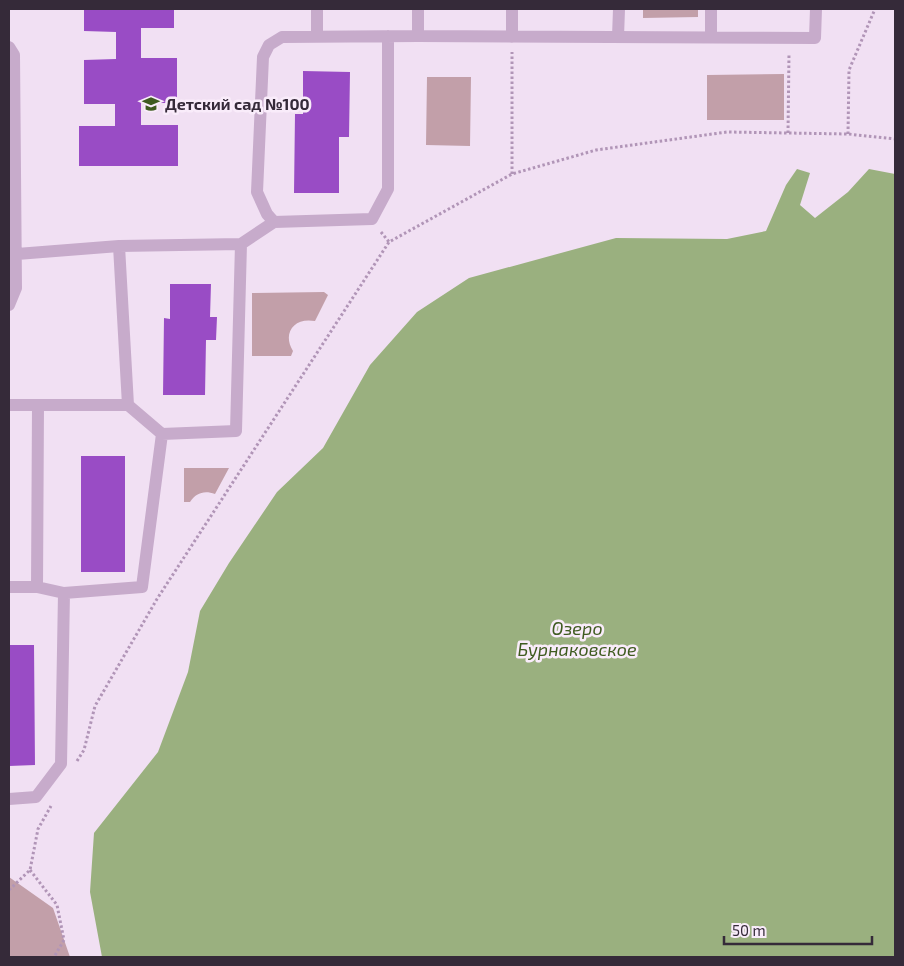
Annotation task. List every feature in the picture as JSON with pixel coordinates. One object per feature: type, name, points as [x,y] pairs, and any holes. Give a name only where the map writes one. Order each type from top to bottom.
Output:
[{"type":"street","points":[[317,9],[317,36]]},
{"type":"street","points":[[418,9],[418,36]]},
{"type":"street","points":[[512,9],[512,37]]},
{"type":"street","points":[[618,37],[619,9]]},
{"type":"street","points":[[711,9],[711,37]]},
{"type":"street","points":[[274,222],[267,214],[256,192],[263,57],[269,45],[282,37],[816,38],[816,9]]},
{"type":"street","points":[[17,254],[119,246],[241,244],[274,222],[372,219],[388,189],[388,36]]},
{"type":"street","points":[[9,46],[14,55],[17,254],[16,288],[9,305]]},
{"type":"street","points":[[9,405],[128,405],[162,434],[236,431],[241,244]]},
{"type":"street","points":[[119,246],[128,405]]},
{"type":"street","points":[[37,587],[38,405]]},
{"type":"street","points":[[9,588],[37,587],[64,593],[142,587],[162,434]]},
{"type":"street","points":[[9,799],[36,797],[61,764],[64,593]]},
{"type":"path","points":[[848,134],[850,70],[875,9]]},
{"type":"path","points":[[512,37],[512,174]]},
{"type":"path","points":[[788,133],[790,38]]},
{"type":"path","points":[[75,766],[84,750],[95,706],[157,599],[389,242],[512,174],[596,150],[727,132],[848,134],[895,139]]},
{"type":"path","points":[[9,890],[30,870],[38,829],[52,805]]},
{"type":"path","points":[[30,870],[57,905],[64,940],[54,957]]},
{"type":"shaded area","points":[[643,9],[698,9],[698,17],[643,18]]},
{"type":"shaded area","points":[[784,74],[784,120],[707,120],[707,75]]},
{"type":"shaded area","points":[[427,77],[471,77],[470,146],[426,145]]},
{"type":"shaded area","points":[[324,292],[328,295],[315,321],[301,321],[292,328],[289,338],[293,351],[291,356],[252,356],[252,293]]},
{"type":"shaded area","points":[[184,468],[229,468],[215,494],[201,493],[190,502],[184,502]]},
{"type":"shaded area","points":[[9,877],[53,908],[70,957],[9,957]]},
{"type":"water","name":"Озеро Бурнаковское","points":[[797,169],[810,173],[800,205],[815,218],[848,192],[869,169],[895,174],[895,957],[102,957],[90,892],[94,833],[158,752],[188,672],[200,611],[229,563],[277,492],[323,448],[370,365],[417,312],[469,278],[616,238],[727,239],[766,231],[786,185]]},
{"type":"building","points":[[84,9],[174,9],[174,28],[141,28],[141,58],[177,58],[177,103],[141,103],[141,125],[178,125],[178,166],[79,166],[79,126],[115,126],[115,104],[84,104],[84,60],[116,59],[116,32],[84,31]]},
{"type":"building","points":[[303,71],[350,72],[349,137],[339,137],[339,193],[294,193],[295,114],[303,114]]},
{"type":"building","points":[[170,284],[211,284],[210,317],[217,317],[216,340],[206,340],[205,395],[163,395],[164,318],[170,319]]},
{"type":"building","points":[[81,456],[125,456],[125,572],[81,572]]},
{"type":"building","points":[[9,645],[34,645],[35,765],[9,766]]},
{"type":"place","name":"Детский сад №100","points":[[151,104]]}]
